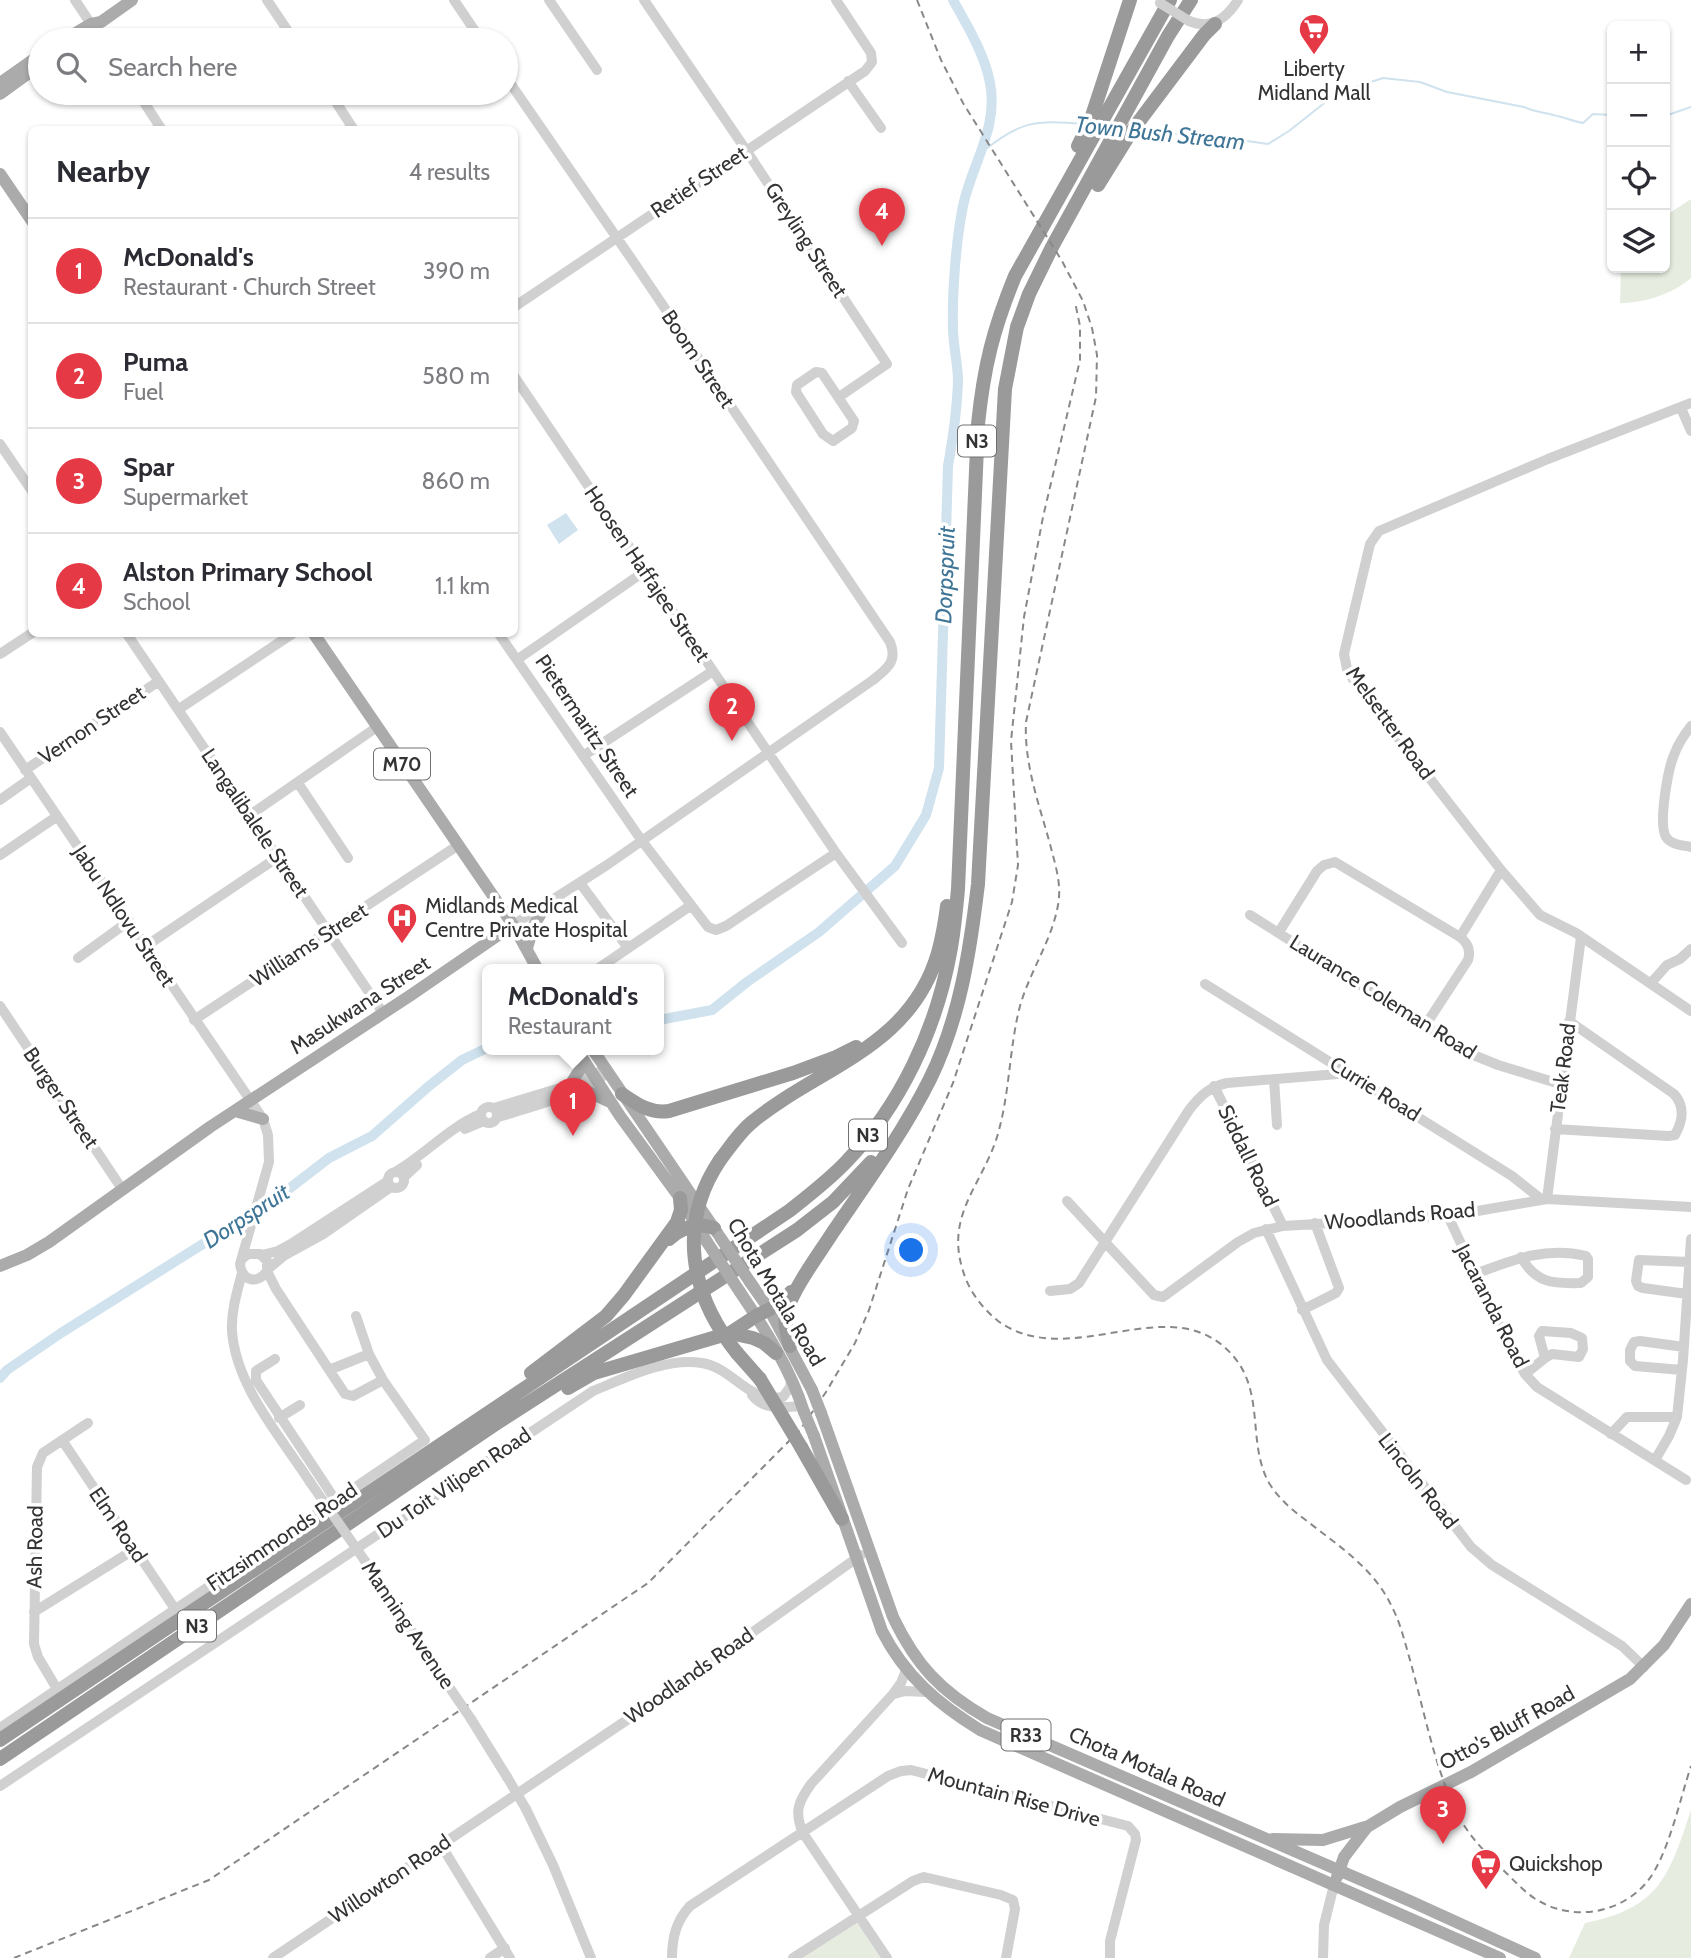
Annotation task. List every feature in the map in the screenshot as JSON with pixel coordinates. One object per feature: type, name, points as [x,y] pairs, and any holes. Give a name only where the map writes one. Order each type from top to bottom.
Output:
[{"type":"highway","points":[[1094,125],[1130,0]]},
{"type":"highway","points":[[1126,129],[1168,36],[1191,0]]},
{"type":"highway","points":[[1094,125],[1162,1]]},
{"type":"highway","points":[[1126,129],[1215,23]]},
{"type":"highway","name":"N3","points":[[0,1740],[789,1211],[846,1162],[896,1095],[924,1040],[939,1000],[951,953],[958,889],[982,387],[987,354],[998,319],[1049,205],[1094,125]]},
{"type":"highway","name":"N3","points":[[0,1759],[500,1422],[797,1230],[833,1202],[863,1173],[890,1138],[927,1077],[950,1029],[970,951],[978,884],[1005,389],[1035,293],[1103,176],[1126,129]]},
{"type":"highway","points":[[842,1519],[760,1379],[737,1353],[706,1307],[698,1279],[694,1236],[704,1188],[739,1134],[760,1116],[874,1045],[895,1025],[929,976],[937,954],[951,883],[960,691],[968,654]]},
{"type":"highway","points":[[617,1098],[652,1111],[669,1111],[793,1073],[852,1050],[894,1017],[910,997],[923,974],[945,918]]},
{"type":"highway","points":[[500,1422],[594,1373],[730,1333],[787,1298],[896,1139],[930,1079],[950,1029]]},
{"type":"highway","points":[[464,1430],[487,1405],[606,1316],[677,1222],[681,1210],[680,1198]]},
{"type":"highway","points":[[658,1249],[672,1236],[695,1225],[705,1225],[717,1233]]},
{"type":"highway","points":[[730,1333],[783,1350],[788,1308],[811,1266]]},
{"type":"main road","points":[[98,28],[132,0]]},
{"type":"main road","points":[[0,83],[28,63]]},
{"type":"main road","points":[[0,94],[28,74]]},
{"type":"main road","points":[[0,165],[28,205]]},
{"type":"main road","points":[[0,174],[28,215]]},
{"type":"main road","name":"M70","points":[[316,637],[513,925],[536,964]]},
{"type":"main road","points":[[527,948],[534,925],[548,902]]},
{"type":"main road","name":"Masukwana Street","points":[[0,1266],[50,1242],[250,1100],[513,925]]},
{"type":"main road","points":[[580,1055],[579,1071],[573,1088],[617,1098]]},
{"type":"main road","points":[[581,1055],[601,1074],[617,1098]]},
{"type":"main road","points":[[595,1055],[601,1074]]},
{"type":"main road","points":[[235,1111],[261,1116],[264,1091]]},
{"type":"main road","name":"Chota Motala Road","points":[[617,1098],[695,1225],[740,1292],[762,1312]]},
{"type":"main road","name":"Chota Motala Road","points":[[617,1098],[699,1202],[750,1282],[762,1312],[783,1350],[812,1390],[893,1617],[906,1645],[923,1669],[958,1701],[987,1718],[1535,1958]]},
{"type":"main road","name":"Chota Motala Road","points":[[783,1350],[791,1381],[814,1436],[882,1631],[893,1653],[906,1670],[946,1709],[980,1730],[1500,1958]]},
{"type":"main road","name":"Otto's Bluff Road","points":[[1334,1885],[1351,1846],[1369,1826],[1471,1772],[1619,1686],[1644,1667],[1675,1631],[1691,1604]]},
{"type":"main road","points":[[1259,1837],[1323,1840],[1369,1826]]},
{"type":"main road","points":[[1358,1879],[1351,1870],[1351,1857],[1369,1826]]},
{"type":"main road","points":[[1460,1941],[1478,1958]]},
{"type":"street","points":[[75,0],[96,28]]},
{"type":"street","points":[[267,0],[287,28]]},
{"type":"street","points":[[454,0],[473,28]]},
{"type":"street","points":[[550,0],[597,70]]},
{"type":"street","name":"Greyling Street","points":[[644,0],[887,363],[839,397]]},
{"type":"street","name":"Retief Street","points":[[518,304],[870,65],[872,59],[869,50],[836,0]]},
{"type":"street","points":[[1162,1],[1189,21],[1201,25],[1215,23],[1230,12],[1238,0]]},
{"type":"street","points":[[848,81],[881,128]]},
{"type":"street","name":"Boom Street","points":[[518,94],[890,642]]},
{"type":"street","points":[[146,105],[159,126]]},
{"type":"street","points":[[338,105],[351,126]]},
{"type":"street","points":[[820,372],[839,397],[853,423],[852,428],[832,441],[815,423],[796,395],[795,389],[811,374],[820,372]]},
{"type":"street","name":"Hoosen Haffajee Street","points":[[518,382],[851,875],[902,943]]},
{"type":"street","points":[[1686,405],[1691,431]]},
{"type":"street","name":"Melsetter Road","points":[[1686,405],[1548,459],[1390,526],[1375,535],[1370,544],[1344,653],[1347,669],[1501,870],[1540,915],[1569,929],[1690,1009]]},
{"type":"street","points":[[0,444],[28,485]]},
{"type":"street","points":[[518,659],[646,571]]},
{"type":"street","points":[[0,654],[28,636]]},
{"type":"street","name":"Langalibalele Street","points":[[129,637],[383,1013]]},
{"type":"street","points":[[179,709],[287,637]]},
{"type":"street","name":"Pietermaritz Street","points":[[501,637],[642,841],[708,927],[716,930],[737,919],[836,853]]},
{"type":"street","name":"Masukwana Street","points":[[513,925],[642,841],[887,669],[893,659],[890,642]]},
{"type":"street","points":[[583,756],[713,671]]},
{"type":"street","name":"Vernon Street","points":[[0,800],[28,774],[159,681]]},
{"type":"street","points":[[1691,726],[1679,744],[1669,769],[1663,826],[1665,835],[1673,843],[1691,847]]},
{"type":"street","points":[[250,816],[377,727]]},
{"type":"street","name":"Jabu Ndlovu Street","points":[[0,732],[250,1100]]},
{"type":"street","points":[[298,783],[348,858]]},
{"type":"street","points":[[0,855],[56,817]]},
{"type":"street","name":"Williams Street","points":[[194,1020],[457,846]]},
{"type":"street","points":[[146,946],[278,857]]},
{"type":"street","points":[[1279,932],[1317,871],[1330,862],[1343,865],[1460,937],[1468,946],[1468,960],[1425,1026]]},
{"type":"street","points":[[1460,937],[1501,870]]},
{"type":"street","points":[[580,883],[628,948]]},
{"type":"street","points":[[605,964],[690,906]]},
{"type":"street","name":"Laurance Coleman Road","points":[[1250,915],[1481,1059],[1560,1084]]},
{"type":"street","points":[[78,958],[129,921]]},
{"type":"street","name":"Teak Road","points":[[1544,1199],[1581,937]]},
{"type":"street","points":[[1651,983],[1667,965],[1680,959],[1691,949]]},
{"type":"street","name":"Currie Road","points":[[1205,984],[1350,1073],[1544,1199]]},
{"type":"street","name":"Burger Street","points":[[1,1011],[122,1189]]},
{"type":"street","points":[[1555,1129],[1668,1136],[1675,1135],[1682,1115],[1680,1101],[1674,1094],[1569,1021]]},
{"type":"street","points":[[1049,1291],[1070,1289],[1079,1283],[1201,1095],[1214,1086],[1350,1073]]},
{"type":"street","points":[[242,1259],[248,1254],[282,1249],[390,1184],[400,1187],[399,1175],[410,1163],[465,1122],[483,1118],[486,1108],[496,1113],[573,1088],[601,1074]]},
{"type":"street","points":[[1274,1079],[1277,1125]]},
{"type":"street","name":"Siddall Road","points":[[1214,1086],[1283,1226]]},
{"type":"street","points":[[250,1100],[261,1116],[270,1148],[267,1175],[242,1259],[242,1273],[276,1289]]},
{"type":"street","points":[[237,1296],[285,1255],[368,1205],[390,1184]]},
{"type":"street","name":"Woodlands Road","points":[[1105,1241],[1154,1295],[1163,1297],[1238,1242],[1283,1226],[1448,1216],[1544,1199],[1691,1207]]},
{"type":"street","points":[[1067,1201],[1105,1241]]},
{"type":"street","name":"Jacaranda Road","points":[[1448,1216],[1508,1345],[1525,1374],[1537,1387],[1686,1480]]},
{"type":"street","points":[[1302,1310],[1339,1289],[1315,1223]]},
{"type":"street","points":[[251,1228],[261,1254],[267,1261],[276,1289],[345,1394],[350,1396],[383,1380],[369,1354],[356,1316]]},
{"type":"street","name":"Lincoln Road","points":[[1266,1230],[1326,1360],[1471,1547],[1492,1566],[1622,1646],[1644,1667]]},
{"type":"street","points":[[1655,1460],[1676,1417],[1685,1363],[1691,1239]]},
{"type":"street","points":[[1475,1274],[1521,1257],[1548,1252],[1586,1255],[1588,1277],[1581,1283],[1542,1279],[1533,1274],[1521,1257]]},
{"type":"street","points":[[1687,1294],[1643,1288],[1638,1286],[1636,1281],[1639,1260],[1689,1262]]},
{"type":"street","name":"Manning Avenue","points":[[242,1273],[233,1312],[232,1332],[242,1374],[310,1482],[471,1719],[507,1777],[553,1865],[591,1958]]},
{"type":"street","points":[[1525,1374],[1552,1354],[1579,1357],[1583,1349],[1582,1338],[1570,1333],[1542,1331],[1539,1336],[1545,1358]]},
{"type":"street","points":[[1684,1347],[1640,1340],[1634,1342],[1630,1350],[1630,1361],[1635,1366],[1685,1363]]},
{"type":"street","points":[[329,1370],[369,1354]]},
{"type":"street","points":[[275,1359],[256,1371],[255,1377],[279,1418],[336,1501]]},
{"type":"street","name":"Du Toit Viljoen Road","points":[[0,1786],[593,1391],[666,1365],[702,1363],[726,1373],[750,1392],[761,1405],[803,1409]]},
{"type":"street","name":"Fitzsimmonds Road","points":[[0,1728],[425,1440],[383,1380]]},
{"type":"street","name":"Du Toit Viljoen Road","points":[[750,1392],[763,1398],[783,1397],[788,1392],[791,1381]]},
{"type":"street","points":[[279,1418],[300,1405]]},
{"type":"street","points":[[1611,1434],[1622,1420],[1634,1415],[1676,1417]]},
{"type":"street","name":"Ash Road","points":[[57,1689],[35,1650],[37,1467],[43,1453],[88,1423]]},
{"type":"street","name":"Elm Road","points":[[62,1440],[175,1609]]},
{"type":"street","points":[[34,1612],[135,1549]]},
{"type":"street","name":"Woodlands Road","points":[[507,1800],[673,1689],[869,1550]]},
{"type":"street","points":[[887,1958],[803,1833],[796,1813],[801,1798],[893,1694],[901,1684],[906,1670]]},
{"type":"street","points":[[893,1694],[905,1691],[926,1692]]},
{"type":"street","name":"Mountain Rise Drive","points":[[672,1958],[673,1939],[678,1922],[690,1906],[888,1776],[911,1770],[1128,1826],[1135,1834],[1136,1840],[1110,1941],[1110,1958]]},
{"type":"street","name":"Willowton Road","points":[[273,1958],[507,1800]]},
{"type":"street","points":[[441,1845],[507,1953],[490,1958]]},
{"type":"street","points":[[793,1958],[913,1881],[925,1877],[1009,1898],[1014,1905],[1006,1958]]},
{"type":"street","name":"Otto's Bluff Road","points":[[1322,1958],[1324,1925],[1334,1885]]},
{"type":"shaded area","points":[[1691,199],[1691,278],[1658,296],[1620,303],[1621,273],[1670,273],[1670,213]]},
{"type":"shaded area","points":[[1691,1810],[1691,1958],[1569,1958],[1585,1923],[1610,1917],[1630,1908],[1658,1886],[1676,1853]]},
{"type":"shaded area","points":[[855,1920],[885,1958],[796,1958]]},
{"type":"water","points":[[566,513],[578,530],[559,544],[547,525]]},
{"type":"waterway","name":"Dorpspruit","points":[[664,1019],[712,1010],[819,932],[895,866],[926,815],[939,768],[948,466],[958,381],[953,328],[956,251],[963,206],[988,131],[992,100],[984,62],[953,0]]},
{"type":"waterway","name":"Town Bush Stream","points":[[1139,131],[1268,144],[1337,93],[1383,78],[1420,82],[1447,92],[1524,107],[1583,123],[1593,114],[1607,115]]},
{"type":"waterway","name":"Town Bush Stream","points":[[1670,114],[1691,107]]},
{"type":"waterway","name":"Town Bush Stream","points":[[982,152],[1007,134],[1028,125],[1052,122],[1082,124]]},
{"type":"waterway","name":"Dorpspruit","points":[[0,1378],[7,1370],[61,1333],[281,1195],[329,1158],[372,1136],[462,1060],[482,1050]]},
{"type":"railway","points":[[917,0],[941,60],[963,103],[1062,261],[1083,301],[1097,355],[1096,397],[1026,722],[1027,753],[1057,874],[1058,905],[1051,931],[1020,1006],[1005,1104],[997,1137],[962,1217],[959,1251],[969,1285],[981,1305],[992,1316],[1027,1335],[1057,1339],[1152,1328],[1182,1328],[1209,1337],[1234,1357],[1244,1371],[1249,1387],[1262,1468],[1269,1483],[1291,1508],[1356,1560],[1377,1582],[1401,1628],[1436,1757],[1457,1813],[1483,1849],[1534,1898],[1548,1906],[1578,1912],[1608,1908],[1636,1893],[1647,1882],[1661,1858],[1691,1766]]},
{"type":"railway","points":[[14,1958],[209,1880],[648,1583],[800,1430],[826,1392],[855,1343],[869,1310],[908,1189],[953,1083],[1012,902],[1018,865],[1011,741],[1024,617],[1043,517],[1080,360],[1080,326],[1075,302]]},
{"type":"place","name":"Liberty Midland Mall","points":[[1314,56]]},
{"type":"place","name":"Alston Primary School","points":[[882,246]]},
{"type":"place","name":"Puma","points":[[732,741]]},
{"type":"place","name":"Midlands Medical Centre Private Hospital","points":[[402,945]]},
{"type":"place","name":"McDonald's","points":[[573,1136]]},
{"type":"place","name":"Spar","points":[[1443,1844]]},
{"type":"place","name":"Quickshop","points":[[1486,1891]]}]
